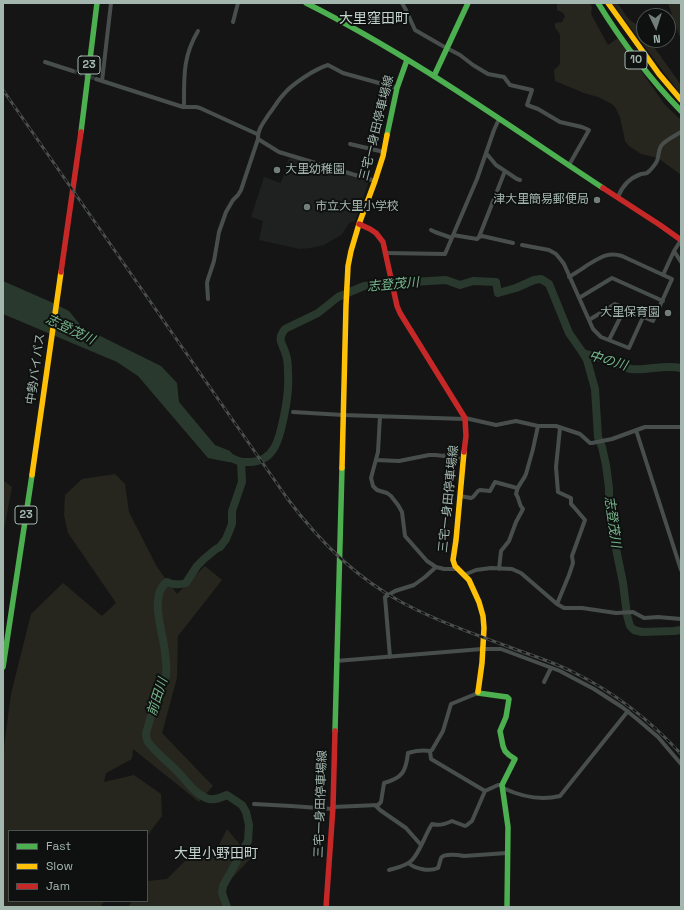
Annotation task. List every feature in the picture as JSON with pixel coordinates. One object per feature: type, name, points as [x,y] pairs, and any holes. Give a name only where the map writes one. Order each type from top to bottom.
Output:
[{"type":"main road","name":"中勢バイパス","points":[[3,667],[82,126],[97,3]]},
{"type":"main road","points":[[306,3],[368,36],[434,76],[681,240]]},
{"type":"main road","points":[[434,76],[468,3]]},
{"type":"main road","name":"10","points":[[598,3],[612,27],[641,66],[666,96],[681,111]]},
{"type":"main road","name":"10","points":[[608,3],[655,68],[681,100]]},
{"type":"main road","name":"三宅一身田停車場線","points":[[326,907],[333,808],[338,582],[348,266],[359,224],[384,152],[397,88],[407,60]]},
{"type":"main road","name":"三宅一身田停車場線","points":[[359,224],[370,228],[380,237],[383,242],[400,314],[465,418],[466,436],[456,540],[453,556],[455,566],[469,580],[482,611],[484,628],[478,693]]},
{"type":"main road","points":[[478,693],[507,697],[509,699],[506,717],[500,731],[504,749],[515,759],[502,787],[508,827],[507,907]]},
{"type":"street","points":[[102,81],[111,3]]},
{"type":"street","points":[[233,22],[238,3]]},
{"type":"street","points":[[402,3],[415,30],[488,74],[504,77],[510,85],[532,90],[527,105],[538,109],[560,122],[589,130],[569,165]]},
{"type":"street","points":[[183,107],[184,71],[188,54],[198,31]]},
{"type":"street","points":[[45,62],[72,70]]},
{"type":"street","points":[[208,300],[207,283],[214,261],[221,226],[231,203],[239,193],[265,120],[278,101],[288,90],[302,79],[329,65],[343,73],[397,88]]},
{"type":"street","points":[[96,79],[183,107],[200,108],[258,137],[279,152],[375,181]]},
{"type":"street","points":[[386,253],[446,254],[499,119]]},
{"type":"street","points":[[618,197],[619,193],[627,182],[642,174],[646,174],[653,167],[657,162],[658,153],[662,145],[681,132]]},
{"type":"street","points":[[350,144],[384,152]]},
{"type":"street","points":[[486,153],[496,165],[516,179],[520,180]]},
{"type":"street","points":[[479,237],[505,171]]},
{"type":"street","points":[[431,230],[453,237],[477,239],[482,236],[513,243]]},
{"type":"street","points":[[663,275],[681,240]]},
{"type":"street","points":[[522,245],[549,250],[556,254],[564,264],[593,329],[598,334],[629,348],[643,317]]},
{"type":"street","points":[[674,251],[681,262]]},
{"type":"street","points":[[569,277],[601,257],[612,254],[622,256],[672,280],[653,321],[615,304],[589,320]]},
{"type":"street","points":[[579,298],[612,278],[663,301]]},
{"type":"street","points":[[610,340],[625,308]]},
{"type":"street","points":[[293,412],[343,415],[465,418],[496,425],[516,421],[538,426],[556,426],[580,434],[590,443],[595,443],[645,427],[681,427]]},
{"type":"street","points":[[380,416],[376,460],[371,475],[371,482],[373,486],[377,490],[391,496],[398,505],[402,512],[404,536],[427,561],[436,568],[458,569]]},
{"type":"street","points":[[499,569],[501,551],[509,541],[516,522],[523,509],[516,494],[517,488],[525,476],[538,426]]},
{"type":"street","points":[[556,604],[569,575],[573,563],[572,556],[585,520],[572,506],[571,498],[558,492],[556,467],[560,428]]},
{"type":"street","points":[[636,430],[681,570]]},
{"type":"street","points":[[376,460],[399,461],[434,454],[458,458]]},
{"type":"street","points":[[460,496],[471,498],[480,490],[490,491],[495,482],[517,488]]},
{"type":"street","points":[[390,656],[385,597],[395,591],[414,585],[436,568]]},
{"type":"street","points":[[464,575],[476,570],[491,568],[512,569],[521,573],[556,604],[567,608],[582,608],[623,613],[633,612],[644,618],[658,617],[681,619]]},
{"type":"street","points":[[336,661],[482,649],[501,649],[563,673],[594,689],[628,711],[658,738],[681,764]]},
{"type":"street","points":[[544,682],[551,668]]},
{"type":"street","points":[[478,693],[451,704],[443,731],[430,752],[431,759],[485,790]]},
{"type":"street","points":[[389,870],[412,861],[432,824],[443,825],[452,821],[465,826],[472,821],[485,790],[498,785],[513,792],[532,797],[538,798],[560,796],[628,711]]},
{"type":"street","points":[[254,804],[333,808],[378,805],[384,783],[398,778],[407,765],[408,754],[415,751],[426,750],[430,752]]},
{"type":"street","points":[[375,805],[406,828],[421,845]]},
{"type":"street","points":[[408,863],[416,868],[436,870],[444,856],[507,853]]},
{"type":"shaded area","points":[[557,3],[590,3],[592,7],[591,14],[608,45],[618,38],[665,105],[681,120],[681,175],[658,158],[641,154],[629,146],[625,141],[620,117],[612,104],[598,97],[555,81],[554,70],[560,63],[560,35],[555,23],[562,22],[565,16],[557,10]]},
{"type":"shaded area","points":[[612,3],[617,3],[627,17],[636,25],[636,35]]},
{"type":"shaded area","points":[[668,3],[681,3],[681,39],[676,26],[676,8],[670,8]]},
{"type":"shaded area","points":[[646,48],[655,48],[681,85],[681,95]]},
{"type":"shaded area","name":"市立大里小学校","points":[[289,158],[294,158],[369,181],[355,221],[349,223],[341,235],[324,245],[300,249],[259,240],[263,221],[251,217],[264,177],[281,183]]},
{"type":"shaded area","points":[[115,474],[125,484],[129,512],[157,567],[177,594],[205,566],[222,580],[178,636],[177,678],[162,733],[213,786],[199,802],[133,749],[132,759],[106,773],[104,782],[134,775],[161,794],[162,816],[148,835],[148,830],[8,830],[8,902],[104,902],[100,907],[3,907],[3,754],[11,694],[31,614],[63,583],[102,616],[116,603],[68,533],[64,515],[65,495],[82,479]]},
{"type":"shaded area","points":[[3,480],[12,487],[3,535]]},
{"type":"shaded area","points":[[227,829],[251,858],[218,893],[231,907],[128,907],[131,902],[148,902],[148,881],[167,879],[194,852],[217,849]]},
{"type":"water","points":[[3,281],[69,311],[82,327],[161,366],[177,383],[179,402],[215,445],[230,451],[239,463],[208,458],[138,376],[117,362],[3,314]]},
{"type":"waterway","name":"志登茂川","points":[[228,456],[240,462],[251,462],[259,461],[271,452],[281,431],[288,395],[288,364],[281,342],[282,333],[285,329],[318,313],[338,297],[364,286],[446,280],[460,285],[473,281],[496,282],[498,293],[516,288],[534,280],[541,279],[549,284],[569,333],[587,360],[595,389],[598,437],[606,465],[611,524],[630,626],[634,630],[642,632],[681,630]]},
{"type":"waterway","name":"中の川","points":[[583,353],[631,369],[668,367],[681,368]]},
{"type":"waterway","name":"前田川","points":[[227,907],[222,893],[223,886],[248,841],[249,825],[246,812],[242,805],[227,795],[211,799],[206,798],[197,792],[157,753],[147,740],[146,733],[156,700],[165,680],[166,672],[164,645],[158,616],[161,588],[167,582],[172,584],[186,583],[197,566],[220,547],[226,539],[232,524],[232,511],[242,482],[241,462]]},
{"type":"tunnel","points":[[73,71],[96,79]]},
{"type":"railway","points":[[3,90],[287,498],[312,529],[339,557],[369,582],[417,610],[462,629],[555,664],[603,688],[644,718],[681,754]]},
{"type":"traffic: fast","points":[[81,132],[97,3]]},
{"type":"traffic: fast","points":[[306,3],[383,45],[457,91],[603,188]]},
{"type":"traffic: fast","points":[[434,76],[468,3]]},
{"type":"traffic: fast","points":[[598,3],[636,59],[681,111]]},
{"type":"traffic: fast","points":[[387,135],[397,88],[407,60]]},
{"type":"traffic: fast","points":[[335,731],[342,468]]},
{"type":"traffic: fast","points":[[3,667],[32,475]]},
{"type":"traffic: fast","points":[[478,692],[507,697],[509,699],[506,717],[500,731],[505,751],[515,759],[502,785],[508,827],[507,907]]},
{"type":"traffic: slow","points":[[608,3],[659,74],[681,100]]},
{"type":"traffic: slow","points":[[342,468],[348,266],[359,224],[383,156],[387,135]]},
{"type":"traffic: slow","points":[[32,475],[61,272]]},
{"type":"traffic: slow","points":[[464,452],[453,560],[455,566],[469,580],[479,602],[483,616],[484,628],[482,663],[478,692]]},
{"type":"traffic: jam","points":[[61,272],[81,132]]},
{"type":"traffic: jam","points":[[603,188],[681,240]]},
{"type":"traffic: jam","points":[[359,224],[376,233],[383,242],[397,306],[400,313],[465,418],[466,436],[464,452]]},
{"type":"traffic: jam","points":[[326,907],[333,807],[335,731]]},
{"type":"place","name":"大里幼稚園","points":[[277,170]]},
{"type":"place","name":"津大里簡易郵便局","points":[[597,200]]},
{"type":"place","name":"市立大里小学校","points":[[307,207]]},
{"type":"place","name":"大里保育園","points":[[668,313]]},
{"type":"district","name":"大里窪田町","points":[[374,19]]},
{"type":"district","name":"大里小野田町","points":[[216,854]]}]
